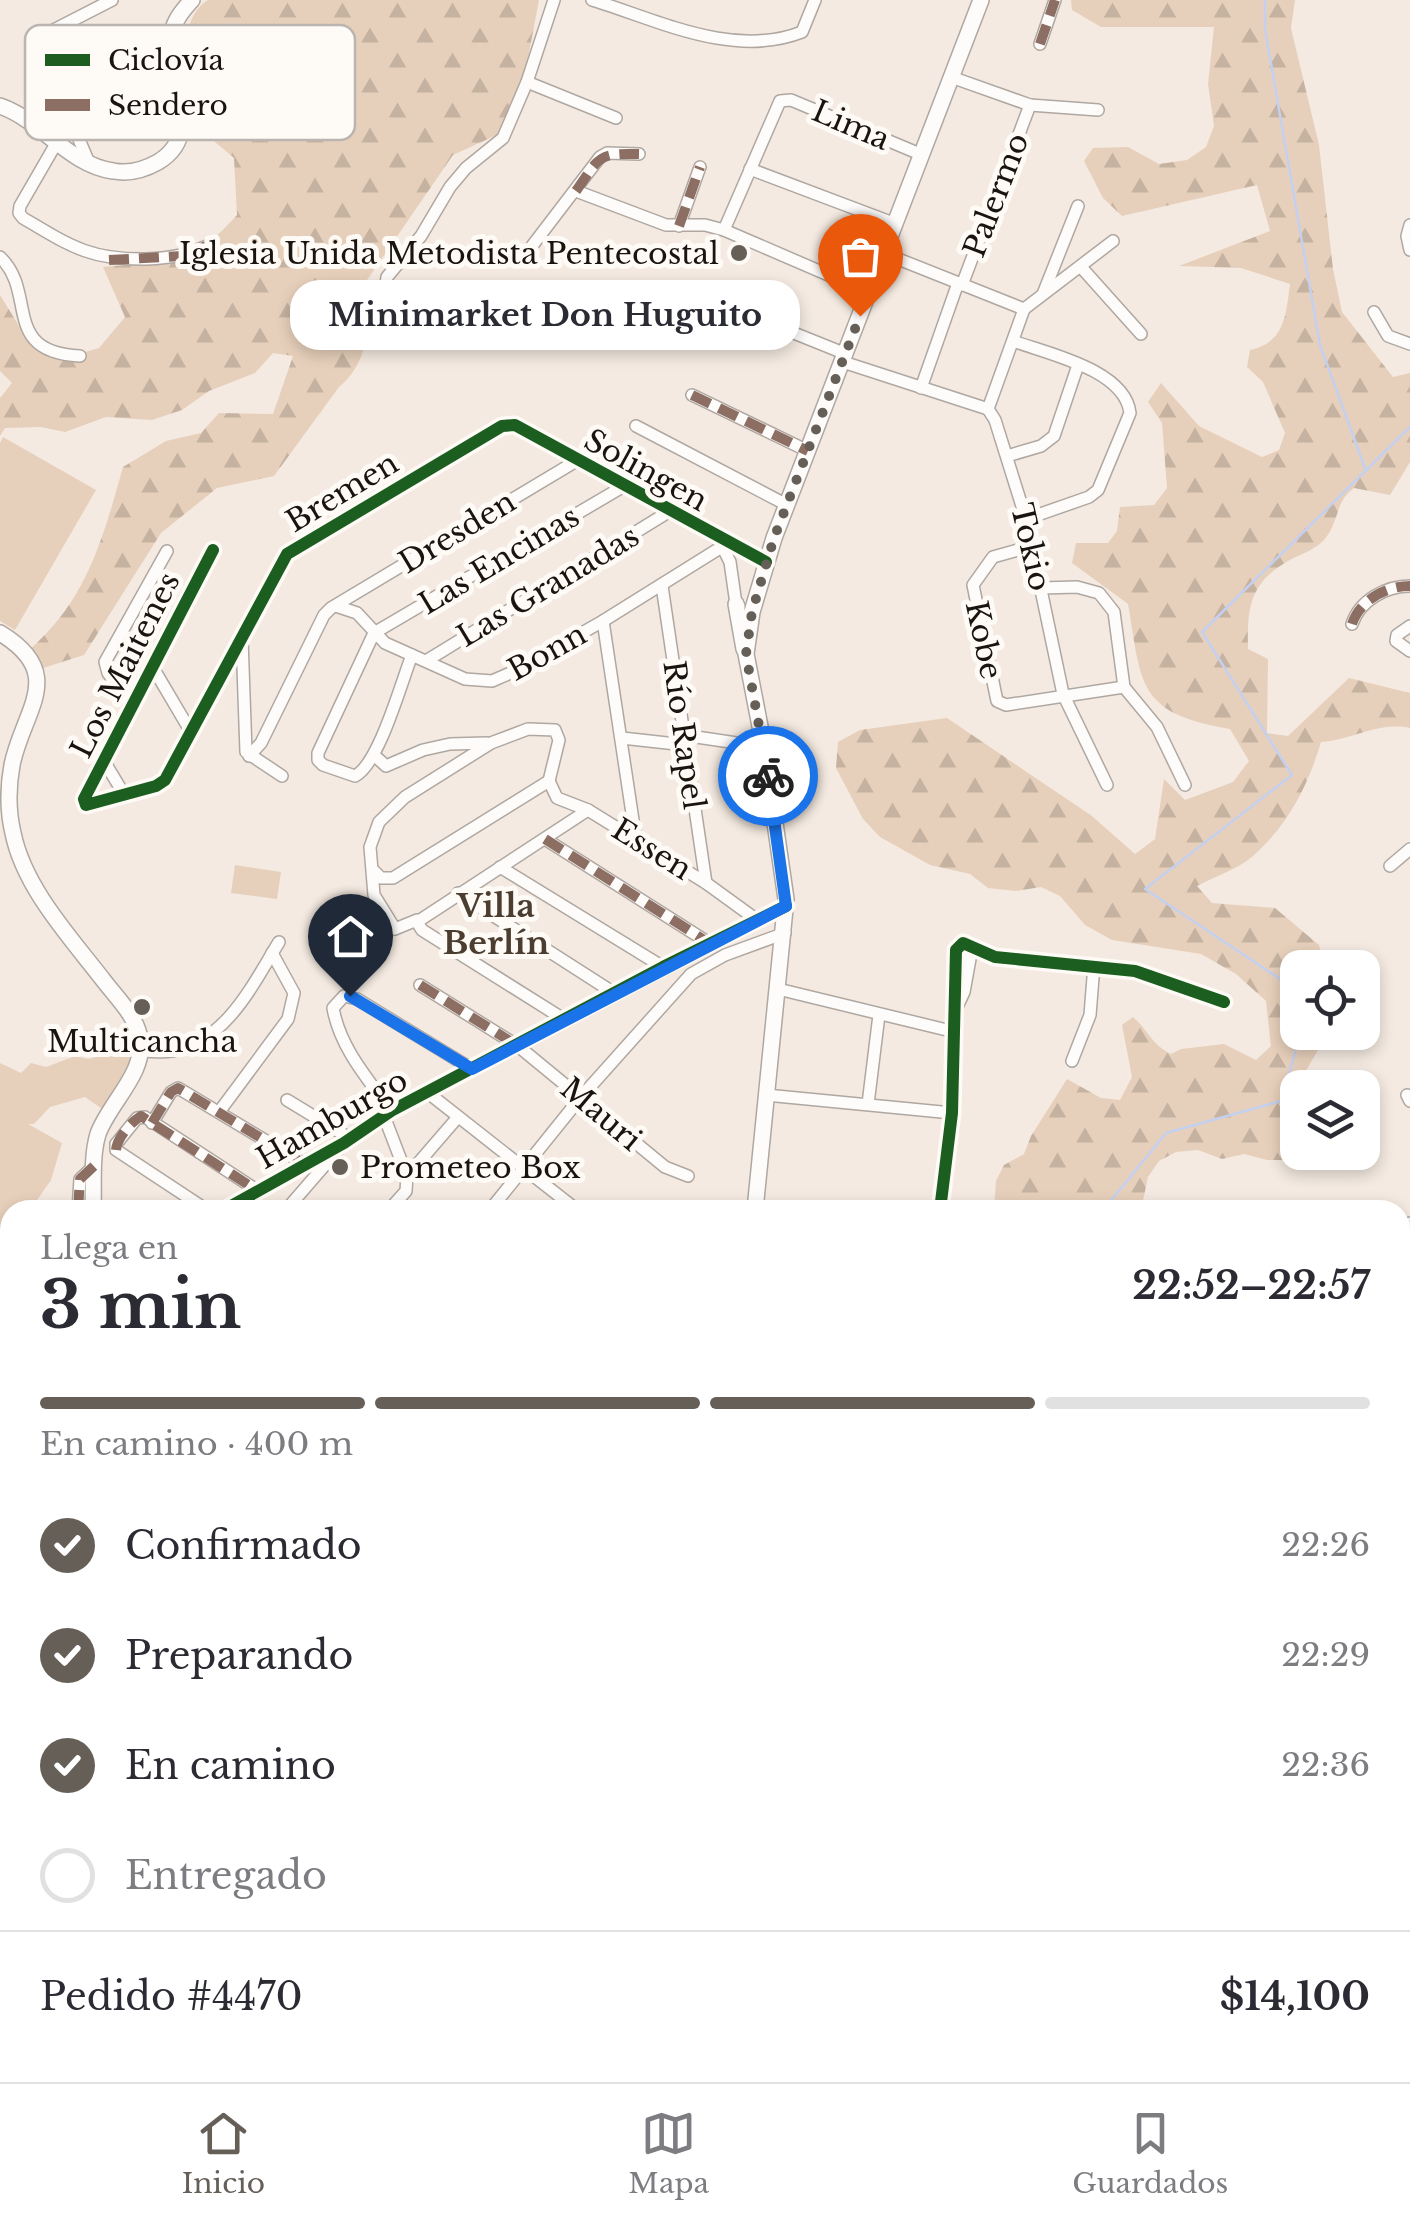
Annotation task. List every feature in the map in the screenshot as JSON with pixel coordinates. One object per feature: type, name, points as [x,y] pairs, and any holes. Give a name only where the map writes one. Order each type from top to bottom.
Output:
[{"type":"street","points":[[65,25],[112,0]]},
{"type":"street","points":[[174,25],[192,0]]},
{"type":"street","points":[[528,304],[397,293],[388,289],[386,283],[421,236],[450,187],[466,168],[503,138],[554,0]]},
{"type":"street","points":[[592,0],[711,37],[748,44],[802,32],[815,0]]},
{"type":"street","points":[[746,654],[752,612],[766,562],[981,0]]},
{"type":"street","points":[[1040,44],[1055,0]]},
{"type":"street","points":[[951,77],[1030,105],[1098,110]]},
{"type":"street","points":[[526,82],[616,118]]},
{"type":"street","name":"Lima","points":[[750,168],[780,101],[791,100],[920,154]]},
{"type":"street","name":"Palermo","points":[[921,388],[1030,105]]},
{"type":"street","points":[[0,106],[25,122]]},
{"type":"street","points":[[54,140],[89,163],[110,171],[128,172],[163,158],[178,140]]},
{"type":"street","points":[[79,140],[89,163]]},
{"type":"street","points":[[57,142],[19,213],[65,243],[109,260],[183,256],[213,243]]},
{"type":"street","points":[[532,246],[600,157],[607,153],[639,154]]},
{"type":"street","points":[[679,226],[700,167]]},
{"type":"street","points":[[724,230],[750,168],[894,223]]},
{"type":"street","points":[[576,191],[666,225],[705,225],[724,230],[868,292]]},
{"type":"street","points":[[1043,294],[1078,206]]},
{"type":"street","points":[[1410,225],[1410,250]]},
{"type":"street","points":[[764,320],[845,358],[988,409],[1024,309],[1113,241]]},
{"type":"street","points":[[883,253],[1024,309]]},
{"type":"street","points":[[0,257],[9,267],[26,330],[57,355],[80,356]]},
{"type":"street","points":[[1081,267],[1141,334]]},
{"type":"street","points":[[1374,312],[1388,336],[1410,344]]},
{"type":"street","points":[[1014,341],[1108,378],[1129,402],[1130,414],[1098,490],[1089,497],[1026,519]]},
{"type":"street","points":[[1007,456],[1050,441],[1078,365]]},
{"type":"street","points":[[692,395],[808,451]]},
{"type":"street","name":"Tokio","points":[[988,409],[1026,519],[1063,694],[1107,786]]},
{"type":"street","name":"Solingen","points":[[502,426],[515,425],[722,542],[766,562]]},
{"type":"street","name":"Bremen","points":[[84,804],[125,796],[164,780],[287,554],[502,426]]},
{"type":"street","points":[[636,426],[787,505]]},
{"type":"street","name":"Dresden","points":[[249,756],[261,744],[324,615],[351,595],[578,460]]},
{"type":"street","name":"Las Encinas","points":[[371,628],[624,486]]},
{"type":"street","name":"Las Granadas","points":[[426,661],[670,511]]},
{"type":"street","points":[[722,542],[730,562],[764,747],[786,906],[757,1200]]},
{"type":"street","name":"Bonn","points":[[336,606],[348,608],[385,643],[464,679],[492,680],[508,675],[662,586],[722,542]]},
{"type":"street","name":"Kobe","points":[[1032,546],[993,557],[974,580],[973,591],[998,703],[1124,687]]},
{"type":"street","name":"Los Maitenes","points":[[84,804],[213,550]]},
{"type":"street","points":[[132,708],[105,662],[166,551]]},
{"type":"street","points":[[730,562],[746,553]]},
{"type":"street","name":"Río Rapel","points":[[662,586],[706,883]]},
{"type":"street","points":[[1352,624],[1356,612],[1382,592],[1394,586],[1410,586]]},
{"type":"street","points":[[1041,588],[1077,587],[1099,592],[1114,612],[1124,687],[1157,728],[1185,785]]},
{"type":"street","name":"Bonn","points":[[351,595],[371,628]]},
{"type":"street","points":[[736,604],[752,612]]},
{"type":"street","points":[[603,621],[636,840]]},
{"type":"street","points":[[1410,626],[1397,635],[1398,645],[1410,651]]},
{"type":"street","points":[[371,628],[318,753],[322,766],[355,776],[363,772],[375,756],[412,655]]},
{"type":"street","points":[[0,634],[25,651],[37,680],[36,701],[12,765],[10,816],[15,844],[39,891],[138,1030],[141,1052],[136,1070],[99,1131],[93,1200]]},
{"type":"street","points":[[242,634],[246,747],[249,756],[282,776]]},
{"type":"street","points":[[152,666],[191,732]]},
{"type":"street","points":[[374,871],[381,878],[393,878],[550,781],[559,740],[556,730],[528,729],[491,743],[405,797],[379,822],[370,847],[376,900],[395,929],[418,919],[588,810]]},
{"type":"street","points":[[622,738],[764,747]]},
{"type":"street","points":[[375,756],[386,766],[423,750],[450,744],[491,743]]},
{"type":"street","points":[[104,761],[125,796]]},
{"type":"street","name":"Essen","points":[[550,781],[557,798],[588,810],[706,883],[757,920]]},
{"type":"street","points":[[545,839],[709,943]]},
{"type":"street","points":[[1390,866],[1410,850]]},
{"type":"street","points":[[500,866],[662,967]]},
{"type":"street","points":[[458,893],[614,993]]},
{"type":"street","name":"Hamburgo","points":[[243,1200],[426,1092],[786,906]]},
{"type":"street","points":[[418,919],[422,930],[565,1020]]},
{"type":"street","points":[[498,1200],[582,1097],[691,974],[784,933]]},
{"type":"street","points":[[941,1200],[952,1113],[956,950],[963,944],[996,956],[1134,971],[1224,1002]]},
{"type":"street","points":[[141,1052],[174,1051],[211,1034],[236,1012],[275,948],[294,993],[288,1019],[219,1112]]},
{"type":"street","points":[[1072,1061],[1090,1014],[1094,965]]},
{"type":"street","name":"Mauri","points":[[420,985],[518,1046],[665,1167],[688,1176]]},
{"type":"street","points":[[778,989],[955,1032]]},
{"type":"street","points":[[398,1200],[406,1191],[407,1176],[387,1114],[351,1056],[333,1008],[344,996],[357,999],[472,1069]]},
{"type":"street","points":[[868,1104],[879,1015]]},
{"type":"street","points":[[152,1122],[176,1088],[219,1112],[242,1119],[306,1165]]},
{"type":"street","points":[[426,1092],[564,1200]]},
{"type":"street","points":[[766,1095],[952,1113]]},
{"type":"street","points":[[287,1100],[347,1141],[295,1200]]},
{"type":"street","points":[[407,1176],[458,1116]]},
{"type":"street","points":[[192,1200],[116,1150],[116,1144],[137,1118],[152,1122],[258,1192]]},
{"type":"street","points":[[79,1200],[80,1179],[95,1165]]},
{"type":"green space","points":[[208,0],[539,0],[526,69],[499,134],[453,155],[354,299],[366,330],[361,358],[351,374],[274,476],[217,488],[161,533],[84,655],[37,670],[29,650],[49,631],[79,589],[100,543],[123,467],[166,441],[201,433],[219,413],[273,414],[293,356],[273,353],[255,373],[209,391],[182,410],[152,420],[106,417],[65,432],[41,427],[5,428],[0,436],[0,398],[12,383],[0,371],[0,295],[24,334],[68,357],[99,348],[125,317],[103,267],[177,259],[205,245],[237,215],[234,158],[212,140],[355,140],[355,25],[190,25]]},
{"type":"green space","points":[[1071,0],[1295,0],[1291,28],[1319,145],[1333,269],[1342,312],[1393,377],[1410,373],[1410,462],[1390,495],[1354,488],[1343,500],[1323,541],[1275,569],[1258,587],[1250,608],[1248,649],[1268,659],[1267,733],[1288,736],[1349,678],[1410,693],[1410,728],[1387,727],[1321,742],[1303,789],[1277,831],[1247,861],[1197,886],[1212,903],[1275,908],[1319,945],[1320,950],[1280,950],[1280,1050],[1318,1050],[1306,1070],[1280,1070],[1280,1160],[1244,1154],[1222,1159],[1198,1150],[1176,1152],[1159,1161],[1148,1177],[1143,1200],[995,1200],[996,1181],[1004,1165],[1024,1154],[1067,1079],[1101,1098],[1120,1100],[1132,1077],[1122,1025],[1133,1017],[1171,1054],[1181,1049],[1224,1044],[1256,1060],[1271,1046],[1266,1001],[1236,974],[1201,954],[1112,940],[1085,925],[1060,896],[1041,887],[1016,891],[988,888],[970,874],[930,865],[880,837],[863,819],[836,768],[838,742],[860,730],[947,718],[1092,816],[1135,854],[1155,839],[1164,779],[1185,800],[1233,782],[1249,761],[1230,729],[1177,714],[1149,691],[1137,656],[1128,604],[1072,563],[1076,543],[1108,543],[1117,531],[1120,507],[1154,505],[1167,488],[1162,423],[1148,402],[1161,383],[1199,426],[1262,457],[1279,450],[1285,433],[1263,382],[1247,367],[1250,350],[1270,341],[1282,326],[1290,284],[1241,268],[1179,266],[1270,231],[1257,185],[1122,216],[1103,198],[1084,161],[1093,148],[1128,147],[1159,164],[1187,160],[1206,147],[1214,126],[1208,84],[1214,27],[1101,27],[1072,10]]},
{"type":"green space","points":[[3,437],[96,490],[15,630],[0,621]]},
{"type":"green space","points":[[235,865],[281,872],[277,899],[231,893]]},
{"type":"green space","points":[[126,1039],[133,1057],[132,1067],[105,1111],[85,1097],[50,1107],[34,1124],[28,1124],[62,1143],[51,1180],[37,1200],[0,1200],[0,1063],[21,1073],[31,1063],[46,1067],[75,1056],[88,1059],[116,1051]]},
{"type":"waterway","points":[[1265,0],[1265,29],[1320,345],[1366,471]]},
{"type":"waterway","points":[[1280,979],[1145,889],[1292,775],[1202,632],[1410,427]]},
{"type":"waterway","points":[[1111,1200],[1166,1133],[1281,1101],[1296,1050]]},
{"type":"marked path","points":[[1040,44],[1055,0]]},
{"type":"marked path","points":[[576,191],[600,159],[639,154]]},
{"type":"marked path","points":[[679,226],[700,167]]},
{"type":"marked path","points":[[109,260],[183,256],[213,243]]},
{"type":"marked path","points":[[692,395],[808,451]]},
{"type":"marked path","points":[[1352,624],[1361,608],[1375,596],[1410,586]]},
{"type":"marked path","points":[[545,839],[709,943]]},
{"type":"marked path","points":[[420,985],[518,1046]]},
{"type":"marked path","points":[[152,1123],[171,1092],[178,1088],[306,1165]]},
{"type":"marked path","points":[[116,1150],[125,1131],[141,1116],[258,1191]]},
{"type":"marked path","points":[[79,1200],[80,1179],[95,1165]]},
{"type":"cycle path","points":[[213,550],[84,799],[86,805],[156,786],[165,780],[287,554],[502,426],[515,425],[766,562]]},
{"type":"cycle path","points":[[242,1200],[344,1143],[391,1111],[786,906]]},
{"type":"cycle path","points":[[941,1200],[952,1113],[956,950],[963,943],[995,957],[1135,971],[1224,1002]]},
{"type":"way so far","points":[[768,776],[746,654],[752,612],[774,538],[860,316]]},
{"type":"place","name":"Iglesia Unida Metodista Pentecostal","points":[[739,253]]},
{"type":"place","name":"Minimarket Don Huguito","points":[[860,316]]},
{"type":"place","name":"Multicancha","points":[[142,1007]]},
{"type":"place","name":"Prometeo Box","points":[[340,1167]]},
{"type":"district","name":"Villa Berlín","points":[[496,924]]},
{"type":"route","points":[[350,996],[472,1069],[786,906],[768,776]]}]
